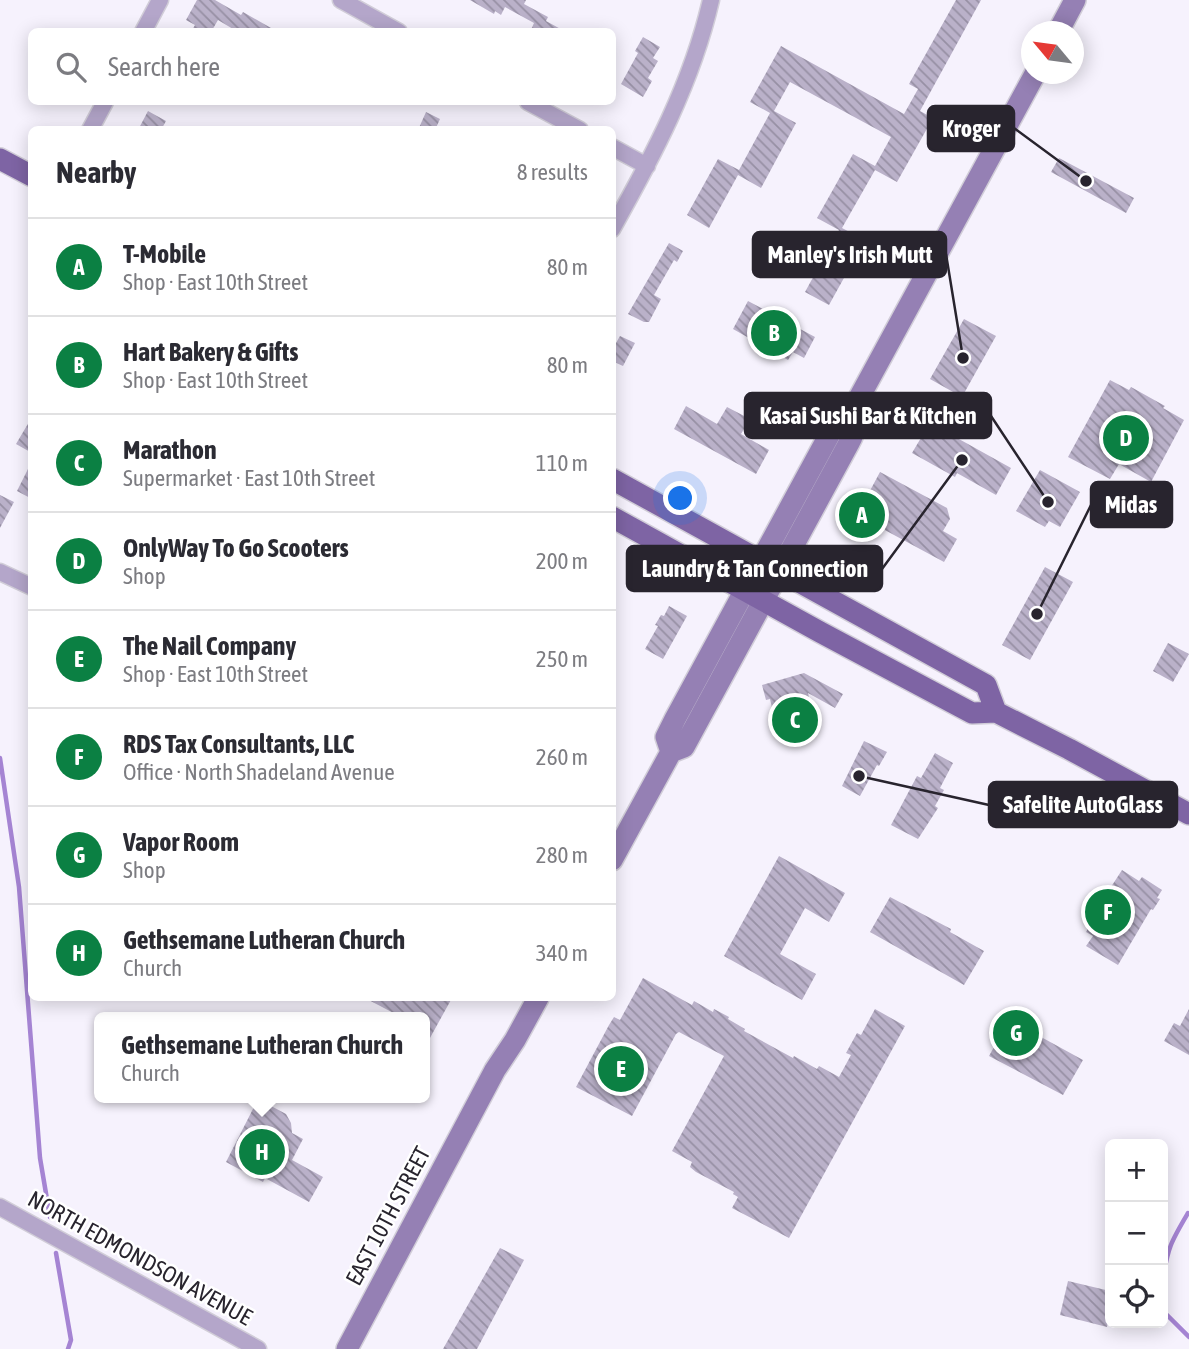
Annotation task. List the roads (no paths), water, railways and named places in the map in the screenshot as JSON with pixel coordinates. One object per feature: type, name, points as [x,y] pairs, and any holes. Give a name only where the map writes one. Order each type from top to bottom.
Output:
[{"type":"main road","points":[[1064,21],[1075,0]]},
{"type":"main road","points":[[671,752],[666,737],[744,590],[833,428],[847,420],[1030,84]]},
{"type":"main road","points":[[0,159],[28,174]]},
{"type":"main road","points":[[616,853],[671,752],[684,747],[852,437],[847,420]]},
{"type":"main road","points":[[616,481],[986,685],[996,712]]},
{"type":"main road","points":[[616,519],[972,713],[996,712],[1069,748],[1189,814]]},
{"type":"main road","name":"EAST 10TH STREET","points":[[347,1349],[495,1070],[536,1001]]},
{"type":"street","points":[[145,28],[160,0]]},
{"type":"street","points":[[341,0],[392,28]]},
{"type":"street","points":[[616,222],[680,98],[702,37],[711,0]]},
{"type":"street","points":[[92,126],[103,105]]},
{"type":"street","points":[[534,105],[573,126]]},
{"type":"street","points":[[616,149],[647,166]]},
{"type":"street","points":[[0,572],[28,585]]},
{"type":"street","name":"NORTH EDMONDSON AVENUE","points":[[0,1207],[257,1349]]},
{"type":"waterway","points":[[0,758],[19,887],[40,1158],[50,1217]]},
{"type":"waterway","points":[[1165,1265],[1171,1245],[1188,1213]]},
{"type":"waterway","points":[[56,1253],[71,1340],[68,1349]]},
{"type":"waterway","points":[[1168,1316],[1189,1337]]},
{"type":"place","name":"Kroger","points":[[1086,181]]},
{"type":"place","name":"Hart Bakery & Gifts","points":[[774,333]]},
{"type":"place","name":"Manley's Irish Mutt","points":[[963,358]]},
{"type":"place","name":"OnlyWay To Go Scooters","points":[[1126,438]]},
{"type":"place","name":"Laundry & Tan Connection","points":[[962,460]]},
{"type":"place","name":"Kasai Sushi Bar & Kitchen","points":[[1048,502]]},
{"type":"place","name":"T-Mobile","points":[[862,515]]},
{"type":"place","name":"Midas","points":[[1037,614]]},
{"type":"place","name":"Marathon","points":[[795,720]]},
{"type":"place","name":"Safelite AutoGlass","points":[[859,776]]},
{"type":"place","name":"RDS Tax Consultants, LLC","points":[[1108,912]]},
{"type":"place","name":"Vapor Room","points":[[1016,1033]]},
{"type":"place","name":"The Nail Company","points":[[621,1069]]},
{"type":"place","name":"Gethsemane Lutheran Church","points":[[262,1152]]}]
